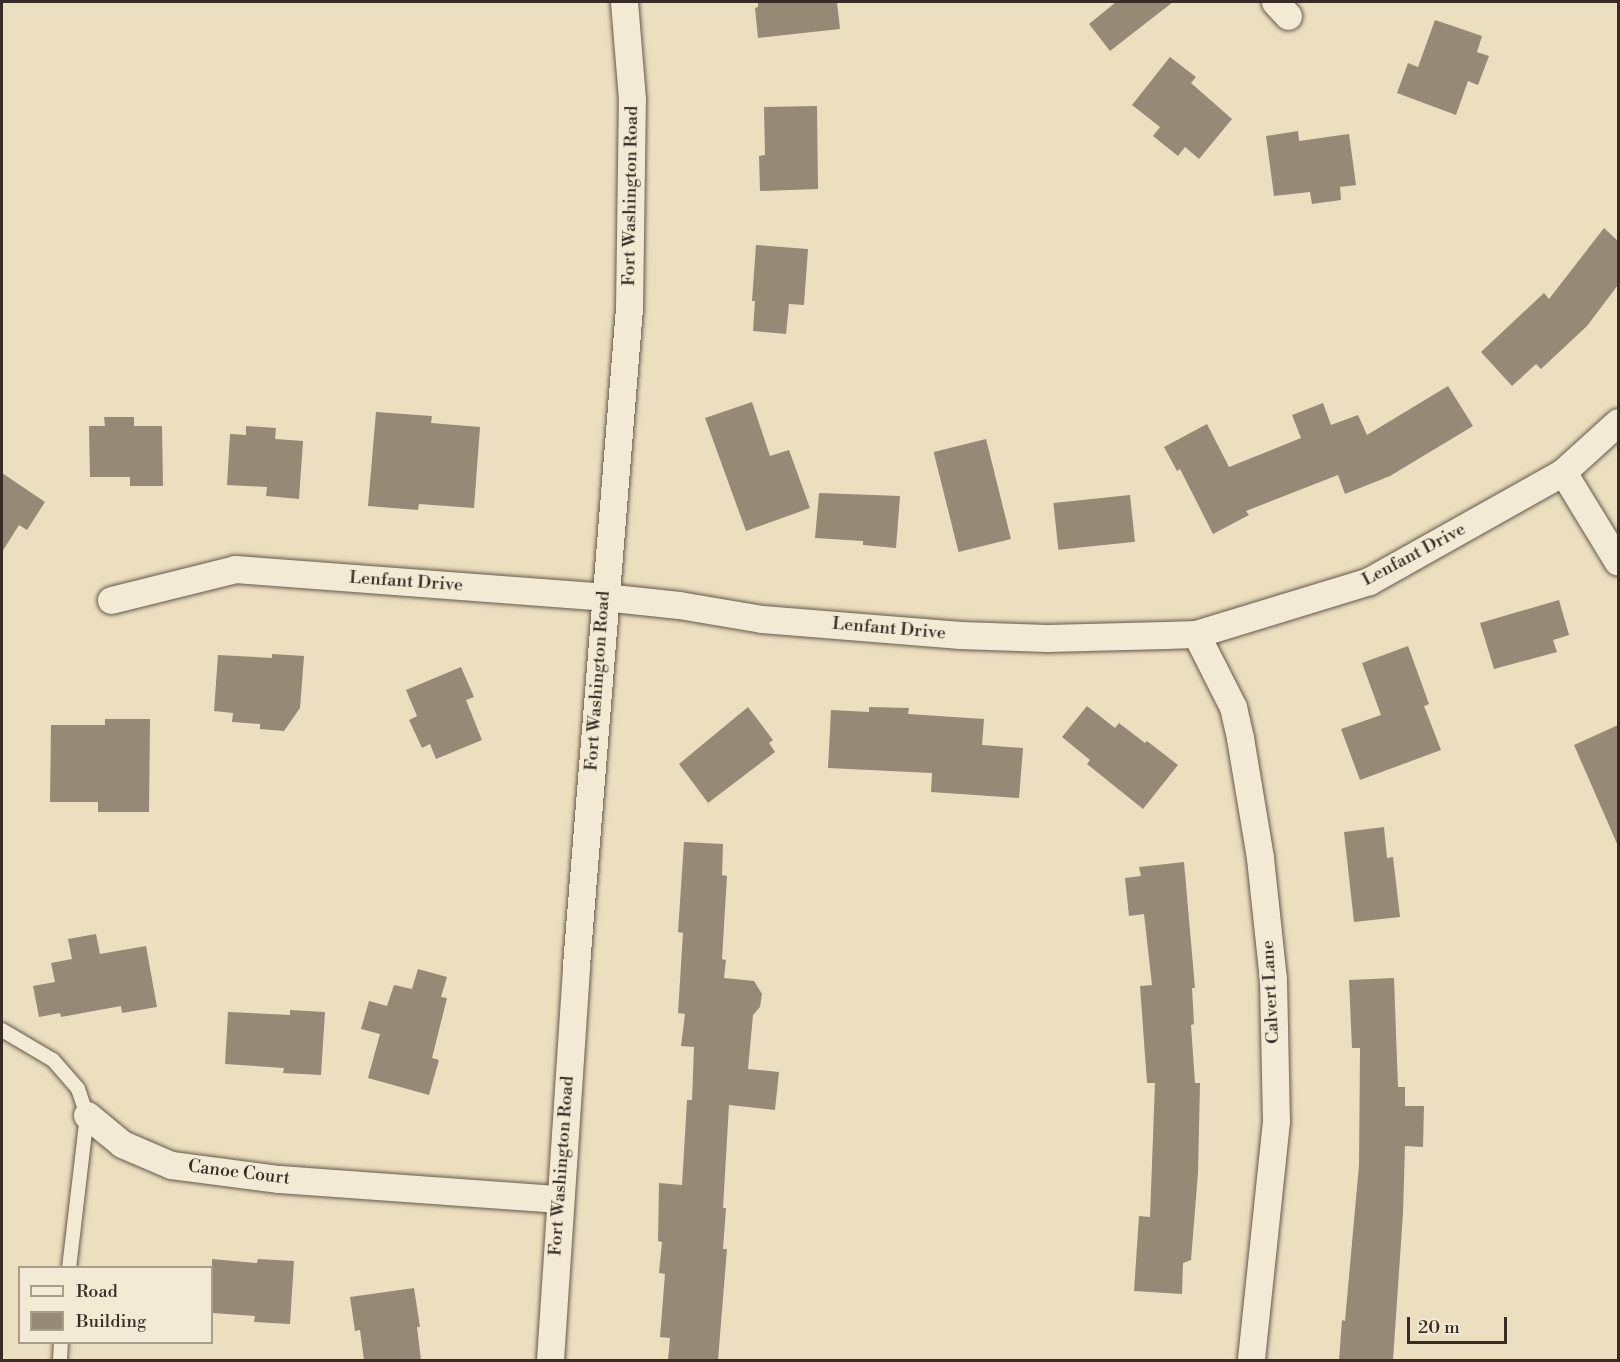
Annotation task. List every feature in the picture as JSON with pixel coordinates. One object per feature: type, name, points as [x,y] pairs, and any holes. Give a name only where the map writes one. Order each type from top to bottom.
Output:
[{"type":"street","name":"Fort Washington Road","points":[[550,1360],[559,1199],[604,597],[629,308],[632,99],[624,2]]},
{"type":"street","name":"Lenfant Drive","points":[[111,600],[235,569],[604,597],[679,605],[762,619],[960,635],[1047,638],[1196,634],[1369,581],[1563,472],[1618,422]]},
{"type":"street","points":[[1563,472],[1618,562]]},
{"type":"street","name":"Calvert Lane","points":[[1196,634],[1233,707],[1240,738],[1260,858],[1273,979],[1276,1121],[1251,1360]]},
{"type":"street","name":"Canoe Court","points":[[87,1115],[122,1144],[171,1165],[279,1179],[559,1199]]},
{"type":"lane","points":[[2,1030],[53,1060],[78,1089],[87,1115],[69,1266]]},
{"type":"lane","points":[[60,1360],[61,1344]]},
{"type":"building","points":[[758,2],[837,2],[840,29],[758,38],[755,8],[758,7]]},
{"type":"building","points":[[1116,2],[1173,2],[1110,51],[1089,24]]},
{"type":"building","points":[[1435,20],[1482,36],[1477,52],[1489,56],[1478,85],[1468,81],[1456,115],[1397,93],[1408,63],[1418,67]]},
{"type":"building","points":[[1170,57],[1196,77],[1191,83],[1232,119],[1199,159],[1185,147],[1178,156],[1153,136],[1160,127],[1132,105]]},
{"type":"building","points":[[817,106],[818,189],[760,191],[759,156],[765,155],[764,107]]},
{"type":"building","points":[[1298,131],[1299,141],[1349,134],[1356,185],[1340,187],[1341,200],[1312,204],[1310,192],[1274,196],[1266,136]]},
{"type":"building","points":[[1604,228],[1618,241],[1618,285],[1587,326],[1541,369],[1536,364],[1512,386],[1481,352],[1544,293],[1549,299]]},
{"type":"building","points":[[756,245],[808,249],[804,305],[789,304],[786,334],[753,331],[755,301],[752,301]]},
{"type":"building","points":[[1448,386],[1473,426],[1390,476],[1345,494],[1338,475],[1246,511],[1249,515],[1213,534],[1180,469],[1177,471],[1164,447],[1207,424],[1229,467],[1301,438],[1292,415],[1323,403],[1331,425],[1358,415],[1367,435]]},
{"type":"building","points":[[752,402],[770,456],[789,450],[810,508],[746,531],[705,418]]},
{"type":"building","points":[[376,412],[432,416],[431,423],[480,427],[474,508],[419,504],[418,510],[368,506]]},
{"type":"building","points":[[104,417],[134,417],[134,426],[162,426],[163,486],[130,486],[130,477],[90,477],[89,426],[105,426]]},
{"type":"building","points":[[246,426],[276,428],[275,439],[303,441],[299,499],[266,496],[267,487],[227,485],[230,434],[246,435]]},
{"type":"building","points":[[986,439],[1011,539],[959,552],[934,452]]},
{"type":"building","points":[[2,473],[45,502],[27,530],[19,525],[2,552]]},
{"type":"building","points":[[819,493],[900,496],[896,548],[863,545],[863,541],[815,538]]},
{"type":"building","points":[[1130,495],[1135,542],[1058,550],[1053,503]]},
{"type":"building","points":[[1559,600],[1569,635],[1553,640],[1557,652],[1494,669],[1480,623]]},
{"type":"building","points":[[1408,646],[1429,704],[1424,706],[1441,750],[1360,780],[1341,729],[1381,715],[1362,663]]},
{"type":"building","points":[[272,654],[304,656],[300,708],[284,731],[260,729],[260,724],[232,722],[233,713],[214,711],[218,655],[272,658]]},
{"type":"building","points":[[461,667],[474,697],[466,700],[482,740],[436,759],[430,744],[422,748],[409,720],[417,716],[406,690]]},
{"type":"building","points":[[1087,706],[1115,728],[1119,723],[1145,743],[1147,741],[1178,765],[1143,809],[1087,764],[1090,760],[1062,737]]},
{"type":"building","points":[[748,707],[773,740],[769,743],[775,752],[708,803],[679,764]]},
{"type":"building","points":[[869,707],[909,708],[908,714],[984,719],[982,745],[1023,748],[1019,798],[931,792],[932,773],[828,768],[831,710],[869,712]]},
{"type":"building","points":[[105,719],[150,719],[149,812],[98,812],[98,802],[50,802],[51,725],[105,725]]},
{"type":"building","points":[[1618,725],[1618,846],[1574,745]]},
{"type":"building","points":[[1384,827],[1387,858],[1393,857],[1400,917],[1354,922],[1344,832]]},
{"type":"building","points":[[684,842],[723,844],[722,875],[727,876],[722,959],[726,960],[724,978],[754,981],[762,994],[760,1007],[753,1015],[748,1069],[779,1072],[775,1110],[729,1105],[723,1208],[726,1208],[723,1249],[727,1249],[718,1360],[668,1360],[670,1338],[660,1337],[665,1274],[659,1273],[662,1242],[658,1241],[659,1183],[682,1185],[687,1100],[692,1100],[694,1047],[681,1046],[685,1014],[678,1013],[683,933],[678,932]]},
{"type":"building","points":[[1184,862],[1195,988],[1192,988],[1194,1024],[1191,1025],[1195,1083],[1200,1083],[1198,1173],[1191,1260],[1183,1263],[1182,1294],[1134,1291],[1139,1216],[1150,1217],[1155,1083],[1147,1083],[1140,986],[1152,985],[1144,914],[1129,916],[1125,878],[1141,876],[1139,867]]},
{"type":"building","points":[[96,934],[100,954],[146,946],[157,1007],[122,1013],[121,1006],[61,1017],[60,1013],[39,1017],[33,986],[55,982],[51,963],[72,959],[68,939]]},
{"type":"building","points":[[418,969],[447,977],[441,997],[447,998],[432,1058],[439,1060],[429,1095],[368,1078],[380,1034],[361,1029],[369,1001],[387,1006],[394,985],[412,989]]},
{"type":"building","points":[[1394,978],[1398,1087],[1405,1087],[1405,1106],[1424,1106],[1423,1147],[1405,1146],[1393,1360],[1339,1360],[1342,1320],[1345,1321],[1359,1165],[1360,1048],[1352,1048],[1349,980]]},
{"type":"building","points":[[290,1010],[325,1012],[321,1075],[283,1073],[284,1068],[225,1064],[228,1012],[290,1015]]},
{"type":"building","points":[[212,1259],[257,1263],[258,1259],[294,1261],[290,1324],[254,1322],[255,1316],[213,1313]]},
{"type":"building","points":[[414,1288],[420,1327],[417,1327],[421,1360],[364,1360],[360,1330],[355,1331],[350,1297]]}]
